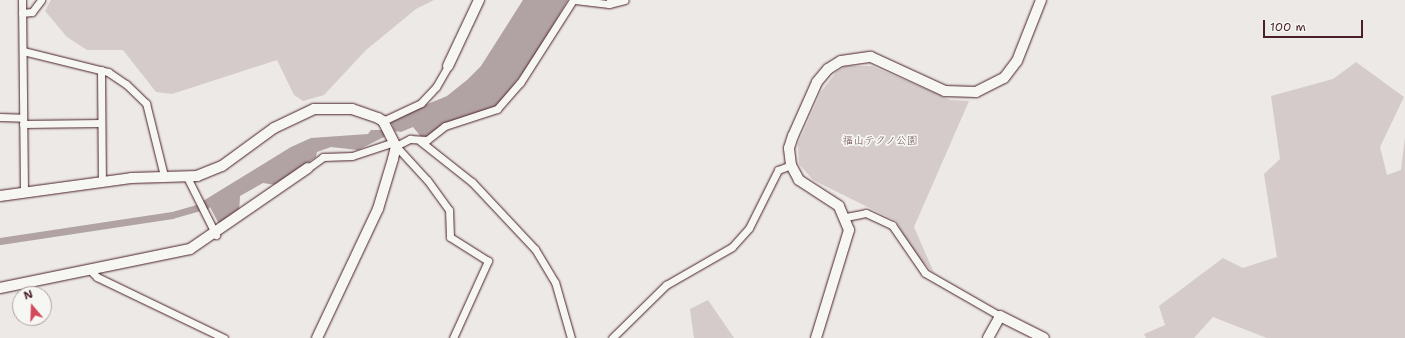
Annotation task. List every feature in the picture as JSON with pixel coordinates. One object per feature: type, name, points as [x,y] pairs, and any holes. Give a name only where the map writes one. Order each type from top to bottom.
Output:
[{"type":"street","points":[[22,0],[24,193]]},
{"type":"street","points":[[22,13],[32,12],[41,0]]},
{"type":"street","points":[[383,121],[421,103],[436,87],[448,66],[479,0]]},
{"type":"street","points":[[0,288],[92,272],[177,254],[216,235],[323,157],[352,156],[410,140],[427,140],[445,126],[501,105],[520,83],[574,0],[609,2],[625,0]]},
{"type":"street","points":[[816,338],[848,243],[846,216],[828,197],[799,180],[791,165],[789,148],[792,136],[817,82],[828,69],[854,57],[871,57],[945,91],[976,92],[1004,78],[1017,61],[1041,0]]},
{"type":"street","points":[[23,51],[101,70],[126,84],[146,103],[164,176]]},
{"type":"street","points":[[101,70],[102,182]]},
{"type":"street","points":[[0,196],[102,182],[164,176],[187,177],[222,166],[274,128],[314,109],[352,109],[383,121],[395,144],[423,174],[449,210],[450,237],[488,261],[453,338]]},
{"type":"street","points":[[0,117],[23,121],[101,123]]},
{"type":"street","points":[[420,141],[472,182],[535,249],[555,282],[571,338]]},
{"type":"street","points":[[317,338],[378,209],[395,144]]},
{"type":"street","points":[[612,338],[661,290],[732,246],[749,228],[778,170],[791,165]]},
{"type":"street","points":[[187,177],[216,235]]},
{"type":"street","points":[[846,216],[866,213],[892,225],[925,273],[1000,316],[1044,338]]},
{"type":"street","points":[[92,272],[97,277],[224,338]]},
{"type":"street","points":[[988,338],[1000,316]]},
{"type":"green space","points":[[51,0],[434,0],[416,9],[366,50],[324,95],[303,101],[294,95],[277,60],[172,94],[156,92],[123,50],[87,50],[67,37],[45,11]]},
{"type":"green space","points":[[1356,62],[1404,97],[1380,147],[1387,175],[1401,170],[1405,137],[1405,338],[1267,338],[1213,317],[1194,338],[1146,338],[1144,334],[1165,325],[1159,306],[1223,258],[1243,268],[1277,257],[1264,174],[1280,159],[1271,96],[1333,79]]},
{"type":"green space","name":"福山テクノ公園","points":[[846,66],[872,66],[951,100],[969,101],[914,227],[934,273],[913,253],[896,221],[813,180],[799,164],[798,144],[821,92],[836,72]]},
{"type":"green space","points":[[708,300],[734,338],[694,338],[690,309]]},
{"type":"shaded area","points":[[523,0],[568,0],[532,61],[496,107],[427,138],[422,138],[413,127],[401,132],[395,131],[391,122],[394,118],[447,96],[467,80],[481,66]]},
{"type":"shaded area","points":[[371,130],[384,130],[386,136],[358,150],[331,147],[317,152],[316,157],[276,185],[263,183],[240,196],[239,213],[220,226],[210,207],[205,208],[203,201],[291,147],[311,138],[368,134]]},
{"type":"waterway","points":[[0,241],[172,215],[206,205]]}]
